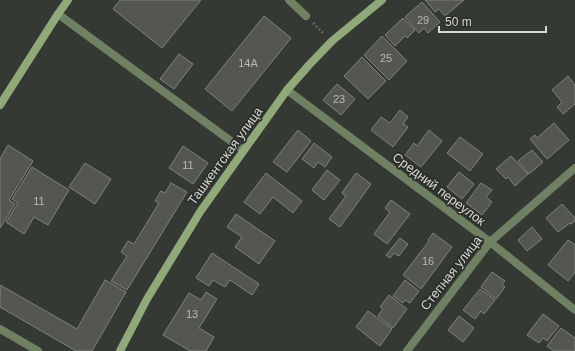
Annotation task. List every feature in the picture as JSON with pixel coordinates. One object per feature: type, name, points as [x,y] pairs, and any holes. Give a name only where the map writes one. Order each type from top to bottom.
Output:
[{"type":"street","points":[[0,105],[68,0]]},
{"type":"street","points":[[289,0],[306,16]]},
{"type":"street","name":"Ташкентская улица","points":[[120,351],[147,299],[200,212],[287,90],[332,41],[382,0]]},
{"type":"street","points":[[58,14],[243,150]]},
{"type":"street","name":"Средний переулок","points":[[287,90],[490,242],[575,310]]},
{"type":"street","name":"Степная улица","points":[[407,351],[490,242],[575,168]]},
{"type":"street","points":[[0,329],[38,351]]},
{"type":"path","points":[[306,16],[332,41]]},
{"type":"building","points":[[120,0],[201,0],[162,48],[113,9]]},
{"type":"building","points":[[425,0],[464,0],[445,16],[439,9],[435,12]]},
{"type":"building","points":[[422,2],[440,22],[428,33],[424,28],[419,33],[405,17]]},
{"type":"building","points":[[264,16],[291,38],[232,111],[205,89]]},
{"type":"building","points":[[403,18],[415,30],[407,38],[405,36],[395,46],[385,35]]},
{"type":"building","points":[[382,36],[407,61],[389,80],[364,55]]},
{"type":"building","points":[[179,54],[193,64],[174,89],[160,79]]},
{"type":"building","points":[[362,57],[386,81],[368,99],[344,76]]},
{"type":"building","points":[[568,76],[575,85],[575,104],[563,114],[557,107],[562,102],[552,90]]},
{"type":"building","points":[[337,84],[355,99],[341,115],[323,100]]},
{"type":"building","points":[[400,110],[408,117],[403,124],[408,127],[393,147],[371,130],[381,117],[390,123]]},
{"type":"building","points":[[554,123],[569,140],[547,159],[530,139],[535,135],[537,138]]},
{"type":"building","points":[[298,130],[311,141],[287,172],[273,162]]},
{"type":"building","points":[[429,130],[442,141],[421,167],[405,155],[414,143],[417,146]]},
{"type":"building","points":[[460,137],[483,154],[470,171],[447,153]]},
{"type":"building","points":[[314,143],[332,157],[325,167],[318,162],[314,168],[302,159]]},
{"type":"building","points":[[8,145],[33,161],[9,200],[15,204],[0,228],[0,159]]},
{"type":"building","points":[[183,146],[208,163],[193,184],[169,168]]},
{"type":"building","points":[[532,150],[543,162],[529,174],[518,161]]},
{"type":"building","points":[[511,156],[528,174],[515,186],[508,177],[506,179],[496,169]]},
{"type":"building","points":[[85,163],[111,179],[95,204],[69,187]]},
{"type":"building","points":[[32,167],[69,190],[48,225],[34,217],[24,234],[6,222],[18,203],[12,199]]},
{"type":"building","points":[[327,170],[340,180],[324,200],[312,190]]},
{"type":"building","points":[[459,172],[474,184],[462,199],[447,187]]},
{"type":"building","points":[[266,173],[302,201],[293,213],[273,197],[260,214],[244,202]]},
{"type":"building","points":[[356,173],[371,184],[340,227],[329,219],[346,196],[342,193]]},
{"type":"building","points":[[171,183],[187,192],[127,290],[111,281],[127,256],[121,252],[128,241],[134,244],[159,203],[155,201],[161,191],[165,193]]},
{"type":"building","points":[[481,183],[492,190],[486,197],[492,202],[482,215],[466,203]]},
{"type":"building","points":[[391,200],[410,214],[387,244],[374,234],[390,212],[385,208]]},
{"type":"building","points":[[562,204],[575,218],[575,221],[558,232],[546,218]]},
{"type":"building","points":[[236,214],[275,241],[259,264],[235,247],[242,237],[227,227]]},
{"type":"building","points":[[532,227],[542,239],[527,251],[518,240]]},
{"type":"building","points":[[433,233],[452,247],[421,289],[403,275],[429,241],[428,240]]},
{"type":"building","points":[[400,238],[408,244],[399,256],[394,253],[390,258],[386,255]]},
{"type":"building","points":[[568,240],[575,245],[575,272],[568,281],[548,265]]},
{"type":"building","points":[[212,253],[259,284],[252,295],[230,280],[225,287],[213,280],[209,286],[196,278]]},
{"type":"building","points":[[492,272],[505,281],[502,285],[505,287],[496,299],[481,287]]},
{"type":"building","points":[[105,280],[126,292],[92,351],[76,351],[0,307],[0,285],[77,329]]},
{"type":"building","points":[[405,280],[419,291],[410,303],[405,300],[403,303],[393,296]]},
{"type":"building","points":[[480,289],[495,300],[484,314],[481,311],[475,319],[463,310]]},
{"type":"building","points":[[206,292],[217,299],[199,328],[214,337],[206,351],[190,351],[163,335],[189,293],[201,300]]},
{"type":"building","points":[[389,295],[407,309],[393,328],[378,316],[383,309],[380,307]]},
{"type":"building","points":[[368,311],[392,329],[380,346],[356,327]]},
{"type":"building","points":[[543,314],[559,326],[547,341],[543,338],[539,343],[527,335]]},
{"type":"building","points":[[459,316],[474,328],[463,342],[448,330]]},
{"type":"building","points":[[561,328],[575,338],[575,351],[554,351],[547,346]]}]
